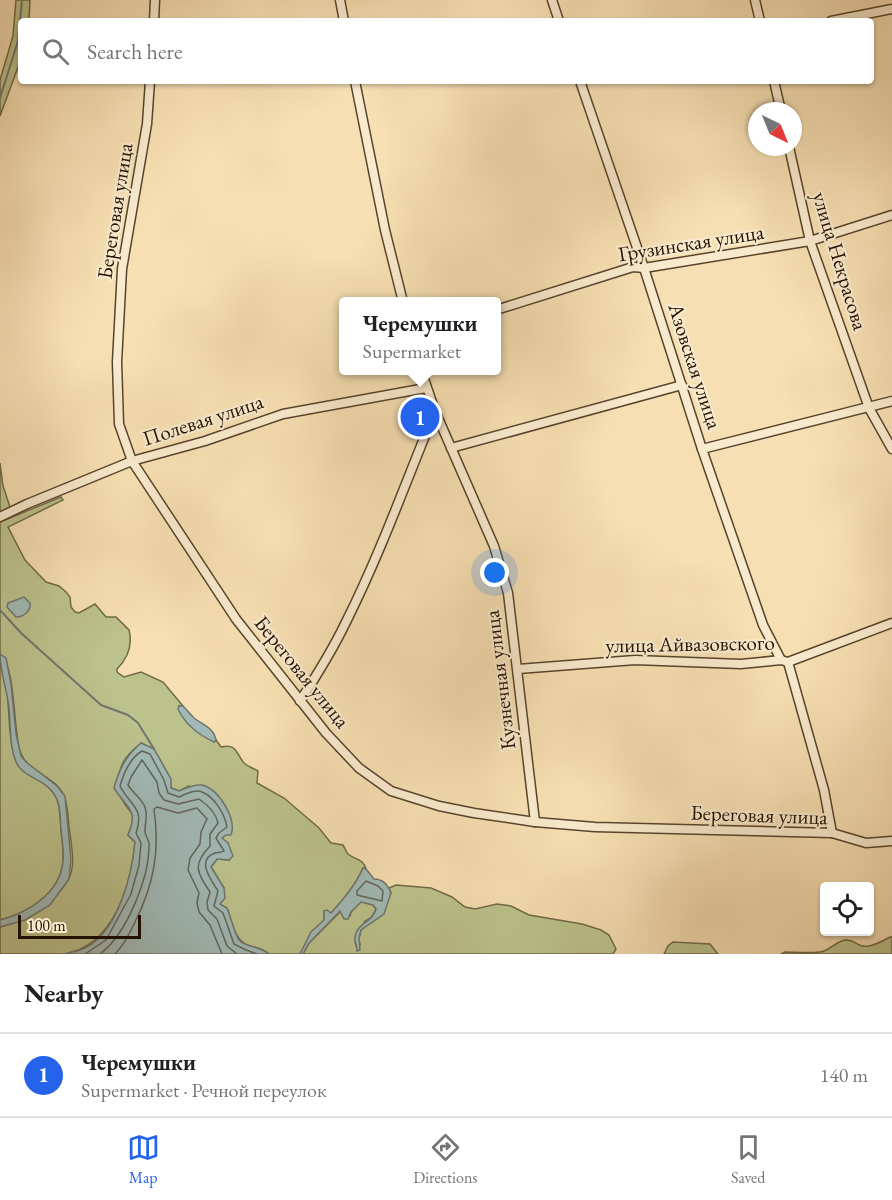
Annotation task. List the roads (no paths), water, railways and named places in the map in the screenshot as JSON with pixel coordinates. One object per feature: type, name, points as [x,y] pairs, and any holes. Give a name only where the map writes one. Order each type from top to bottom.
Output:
[{"type":"street","points":[[154,18],[155,0]]},
{"type":"street","points":[[340,0],[343,18]]},
{"type":"street","points":[[552,0],[558,18]]},
{"type":"street","points":[[756,0],[759,18]]},
{"type":"street","points":[[846,18],[892,9]]},
{"type":"street","name":"Береговая улица","points":[[150,84],[147,124],[122,269],[117,362],[118,417],[132,461],[236,619],[326,733],[359,768],[391,790],[439,806],[535,822],[658,830],[832,833],[866,843],[892,842]]},
{"type":"street","points":[[356,84],[385,230],[402,297]]},
{"type":"street","name":"Азовская улица","points":[[581,84],[763,625],[784,661],[824,790],[832,833]]},
{"type":"street","points":[[775,84],[779,102]]},
{"type":"street","name":"улица Некрасова","points":[[791,156],[810,241],[869,408],[892,449]]},
{"type":"street","name":"Грузинская улица","points":[[501,308],[633,267],[644,268],[810,241],[892,215]]},
{"type":"street","name":"Кузнечная улица","points":[[423,375],[435,411],[483,519],[503,573],[511,609],[535,822]]},
{"type":"street","points":[[451,448],[682,385]]},
{"type":"street","name":"Полевая улица","points":[[0,517],[132,461],[205,441],[283,414],[426,388]]},
{"type":"street","points":[[702,449],[892,401]]},
{"type":"street","points":[[300,701],[347,621],[435,411]]},
{"type":"street","name":"улица Айвазовского","points":[[518,669],[635,660],[741,664],[784,661],[892,623]]},
{"type":"water","points":[[24,597],[30,603],[29,609],[24,615],[16,617],[7,607],[8,603]]},
{"type":"water","points":[[0,654],[6,658],[21,756],[57,786],[65,796],[71,859],[69,879],[50,905],[25,920],[0,927],[0,920],[31,907],[49,892],[61,873],[63,854],[60,811],[56,798],[50,789],[19,767],[14,756]]},
{"type":"water","points":[[179,706],[183,706],[194,718],[211,730],[216,740],[214,742],[203,736],[184,720],[178,709]]},
{"type":"water","points":[[141,743],[154,749],[171,779],[171,788],[179,791],[202,785],[215,792],[225,806],[232,828],[231,835],[222,838],[228,843],[233,856],[229,860],[217,859],[211,867],[224,888],[225,898],[220,904],[227,908],[239,940],[269,954],[64,954],[84,948],[98,939],[115,915],[122,900],[131,870],[135,842],[128,835],[132,814],[114,788],[124,763]]},
{"type":"water","points":[[363,868],[374,879],[385,883],[391,893],[384,914],[361,930],[360,950],[357,951],[355,935],[376,909],[373,905],[361,902],[351,912],[348,919],[344,919],[340,911],[309,943],[303,954],[300,954],[311,932],[324,920],[324,911],[331,913],[336,908]]},
{"type":"waterway","points":[[20,18],[22,0]]},
{"type":"waterway","points":[[0,98],[18,41]]},
{"type":"waterway","points":[[0,610],[21,633],[101,705],[128,715],[138,723],[154,749]]},
{"type":"place","name":"Черемушки","points":[[420,417]]}]
